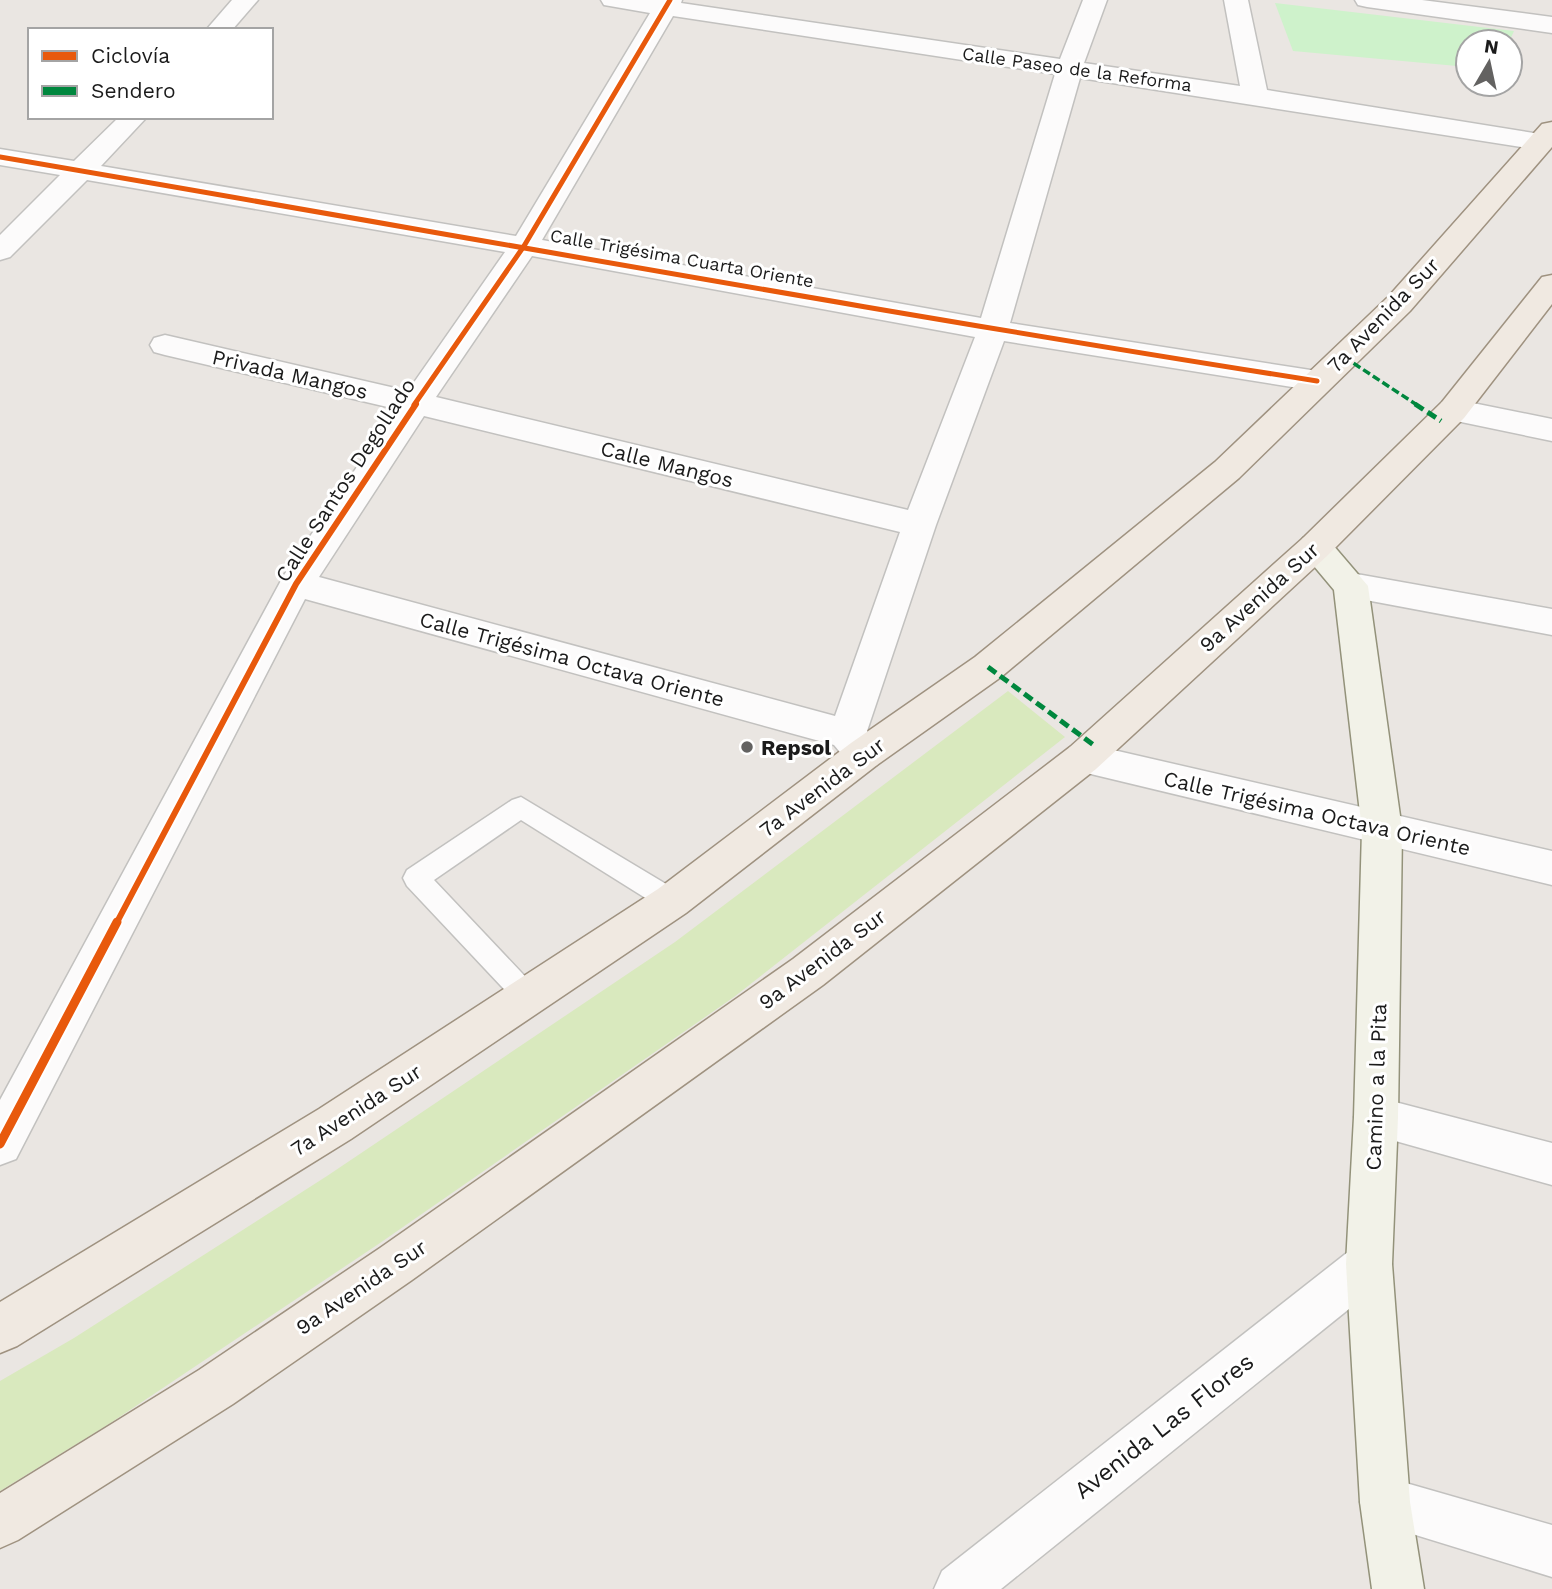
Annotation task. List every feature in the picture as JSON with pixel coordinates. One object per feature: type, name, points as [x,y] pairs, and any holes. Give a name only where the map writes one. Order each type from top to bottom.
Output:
[{"type":"main road","name":"7a Avenida Sur","points":[[0,1329],[335,1124],[672,901],[855,744],[988,667],[1227,470],[1399,304],[1546,136]]},
{"type":"main road","name":"9a Avenida Sur","points":[[0,1522],[216,1387],[396,1264],[797,980],[1083,758],[1315,547],[1453,410],[1552,284]]},
{"type":"street","points":[[220,28],[246,0]]},
{"type":"street","name":"Calle Paseo de la Reforma","points":[[613,0],[667,4],[1069,69],[1546,136]]},
{"type":"street","points":[[855,744],[919,525],[993,330],[1069,69],[1095,0]]},
{"type":"street","points":[[1236,0],[1255,96]]},
{"type":"street","points":[[1367,0],[1552,24]]},
{"type":"street","name":"Calle Santos Degollado","points":[[0,1144],[296,584],[524,246],[667,4]]},
{"type":"street","points":[[0,251],[132,119]]},
{"type":"street","name":"Calle Trigésima Cuarta Oriente","points":[[0,157],[81,173],[524,246],[993,330],[1317,381]]},
{"type":"street","name":"Privada Mangos","points":[[165,345],[416,403]]},
{"type":"street","name":"Calle Mangos","points":[[416,403],[919,525]]},
{"type":"street","points":[[1453,410],[1552,430]]},
{"type":"street","points":[[1315,547],[1351,586],[1552,622]]},
{"type":"street","name":"Calle Trigésima Octava Oriente","points":[[296,584],[855,744]]},
{"type":"street","name":"Camino a la Pita","points":[[1351,586],[1382,830],[1376,1117],[1369,1264],[1385,1502],[1398,1589]]},
{"type":"street","name":"Calle Trigésima Octava Oriente","points":[[1083,758],[1552,868]]},
{"type":"street","points":[[1376,1117],[1552,1164]]},
{"type":"street","name":"Avenida Las Flores","points":[[960,1589],[1369,1264]]},
{"type":"street","points":[[0,1533],[82,1470]]},
{"type":"street","points":[[1385,1502],[1552,1551]]},
{"type":"lane","points":[[528,997],[416,878],[522,807],[672,901]]},
{"type":"green space","points":[[1275,3],[1488,28],[1454,28],[1454,66],[1293,51]]},
{"type":"green space","points":[[1008,691],[1065,737],[734,997],[380,1243],[109,1424],[0,1491],[0,1381],[74,1338],[327,1176],[675,942]]},
{"type":"marked path","points":[[1344,357],[1441,421]]},
{"type":"marked path","points":[[988,667],[1095,746]]},
{"type":"cycle path","points":[[0,1144],[296,584],[524,246],[670,0]]},
{"type":"cycle path","points":[[0,157],[524,246],[993,330],[1317,381]]},
{"type":"place","name":"Repsol","points":[[747,747]]}]
